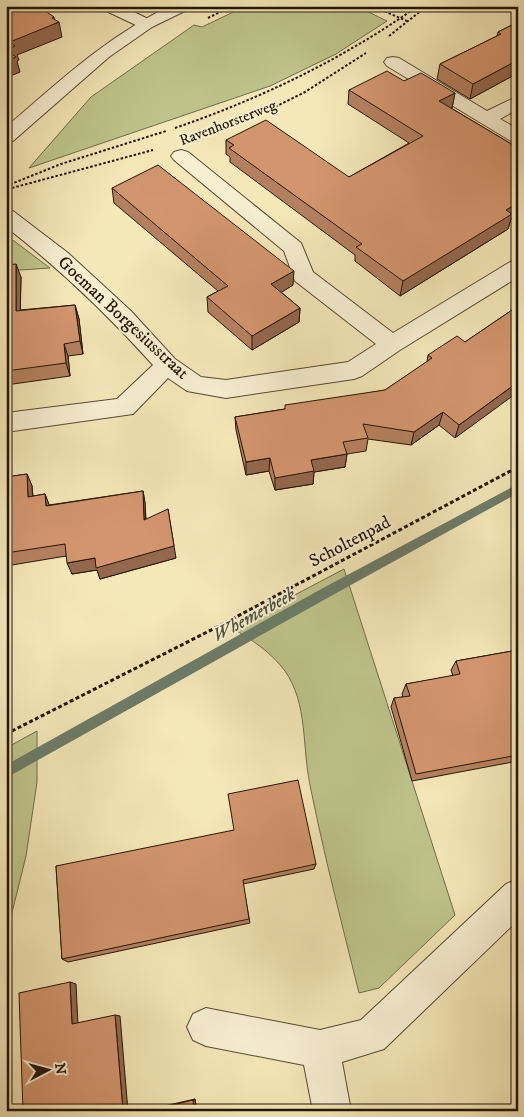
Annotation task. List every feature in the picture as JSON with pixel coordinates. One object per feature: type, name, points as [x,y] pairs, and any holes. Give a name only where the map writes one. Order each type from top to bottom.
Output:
[{"type":"street","points":[[108,6],[146,24]]},
{"type":"street","points":[[6,137],[103,53],[146,24],[183,6]]},
{"type":"street","points":[[393,62],[518,136]]},
{"type":"street","points":[[488,118],[518,101]]},
{"type":"street","points":[[181,156],[294,248],[303,276],[392,344]]},
{"type":"street","name":"Goeman Borgesiusstraat","points":[[6,216],[60,258],[123,317],[167,365],[195,385],[226,388],[354,370],[392,344],[518,267]]},
{"type":"street","points":[[6,422],[124,407],[167,365]]},
{"type":"street","points":[[206,1026],[320,1049],[371,1036],[518,896]]},
{"type":"street","points":[[320,1049],[332,1111]]},
{"type":"path","points":[[201,22],[232,6]]},
{"type":"path","points":[[372,6],[400,20],[407,21]]},
{"type":"path","points":[[6,188],[62,164],[225,112],[248,102],[362,43],[400,20],[418,6]]},
{"type":"path","points":[[386,38],[427,6]]},
{"type":"path","name":"Ravenhorsterweg","points":[[193,137],[305,92],[372,49]]},
{"type":"path","name":"Ravenhorsterweg","points":[[6,188],[160,148]]},
{"type":"path","name":"Scholtenpad","points":[[6,734],[236,617],[518,467]]},
{"type":"green space","points":[[246,6],[356,6],[387,21],[336,54],[270,86],[29,168],[91,97],[194,25],[202,27]]},
{"type":"green space","points":[[6,235],[50,268],[6,271]]},
{"type":"green space","points":[[344,569],[455,915],[379,988],[359,993],[315,811],[301,712],[297,697],[292,684],[280,664],[261,647],[232,628]]},
{"type":"green space","points":[[37,731],[37,782],[26,856],[6,937],[6,748]]},
{"type":"building","points":[[6,6],[38,6],[59,22],[10,42],[15,46],[6,50]]},
{"type":"building","points":[[518,22],[518,60],[473,84],[440,64],[501,34],[498,32]]},
{"type":"building","points":[[6,50],[16,57],[6,61]]},
{"type":"building","points":[[387,71],[404,81],[421,73],[455,93],[439,101],[518,148],[518,203],[506,210],[512,214],[403,281],[356,247],[362,244],[229,148],[234,145],[226,140],[266,120],[349,177],[423,136],[349,90]]},
{"type":"building","points":[[158,165],[294,271],[271,284],[300,308],[252,336],[207,297],[228,286],[112,188]]},
{"type":"building","points":[[16,264],[16,311],[75,305],[80,341],[64,344],[66,363],[6,371],[6,265]]},
{"type":"building","points":[[518,306],[518,382],[459,425],[443,412],[414,432],[363,424],[368,438],[343,442],[347,454],[311,460],[314,471],[275,478],[270,458],[246,462],[235,417],[285,409],[285,405],[385,390],[432,358],[428,355],[457,336],[465,342]]},
{"type":"building","points":[[27,474],[28,497],[45,494],[46,506],[143,491],[144,520],[168,509],[174,546],[96,568],[95,558],[67,563],[65,544],[6,553],[6,477]]},
{"type":"building","points":[[518,650],[518,755],[416,774],[394,698],[410,696],[406,684],[460,674],[456,661]]},
{"type":"building","points":[[298,780],[316,864],[243,880],[249,919],[62,959],[56,866],[234,830],[228,794]]},
{"type":"building","points":[[70,982],[72,1024],[115,1015],[123,1111],[23,1111],[19,993]]},
{"type":"building","points":[[193,1100],[194,1111],[148,1111]]},
{"type":"waterway","name":"Whemerbeek","points":[[6,772],[327,592],[518,488]]}]
